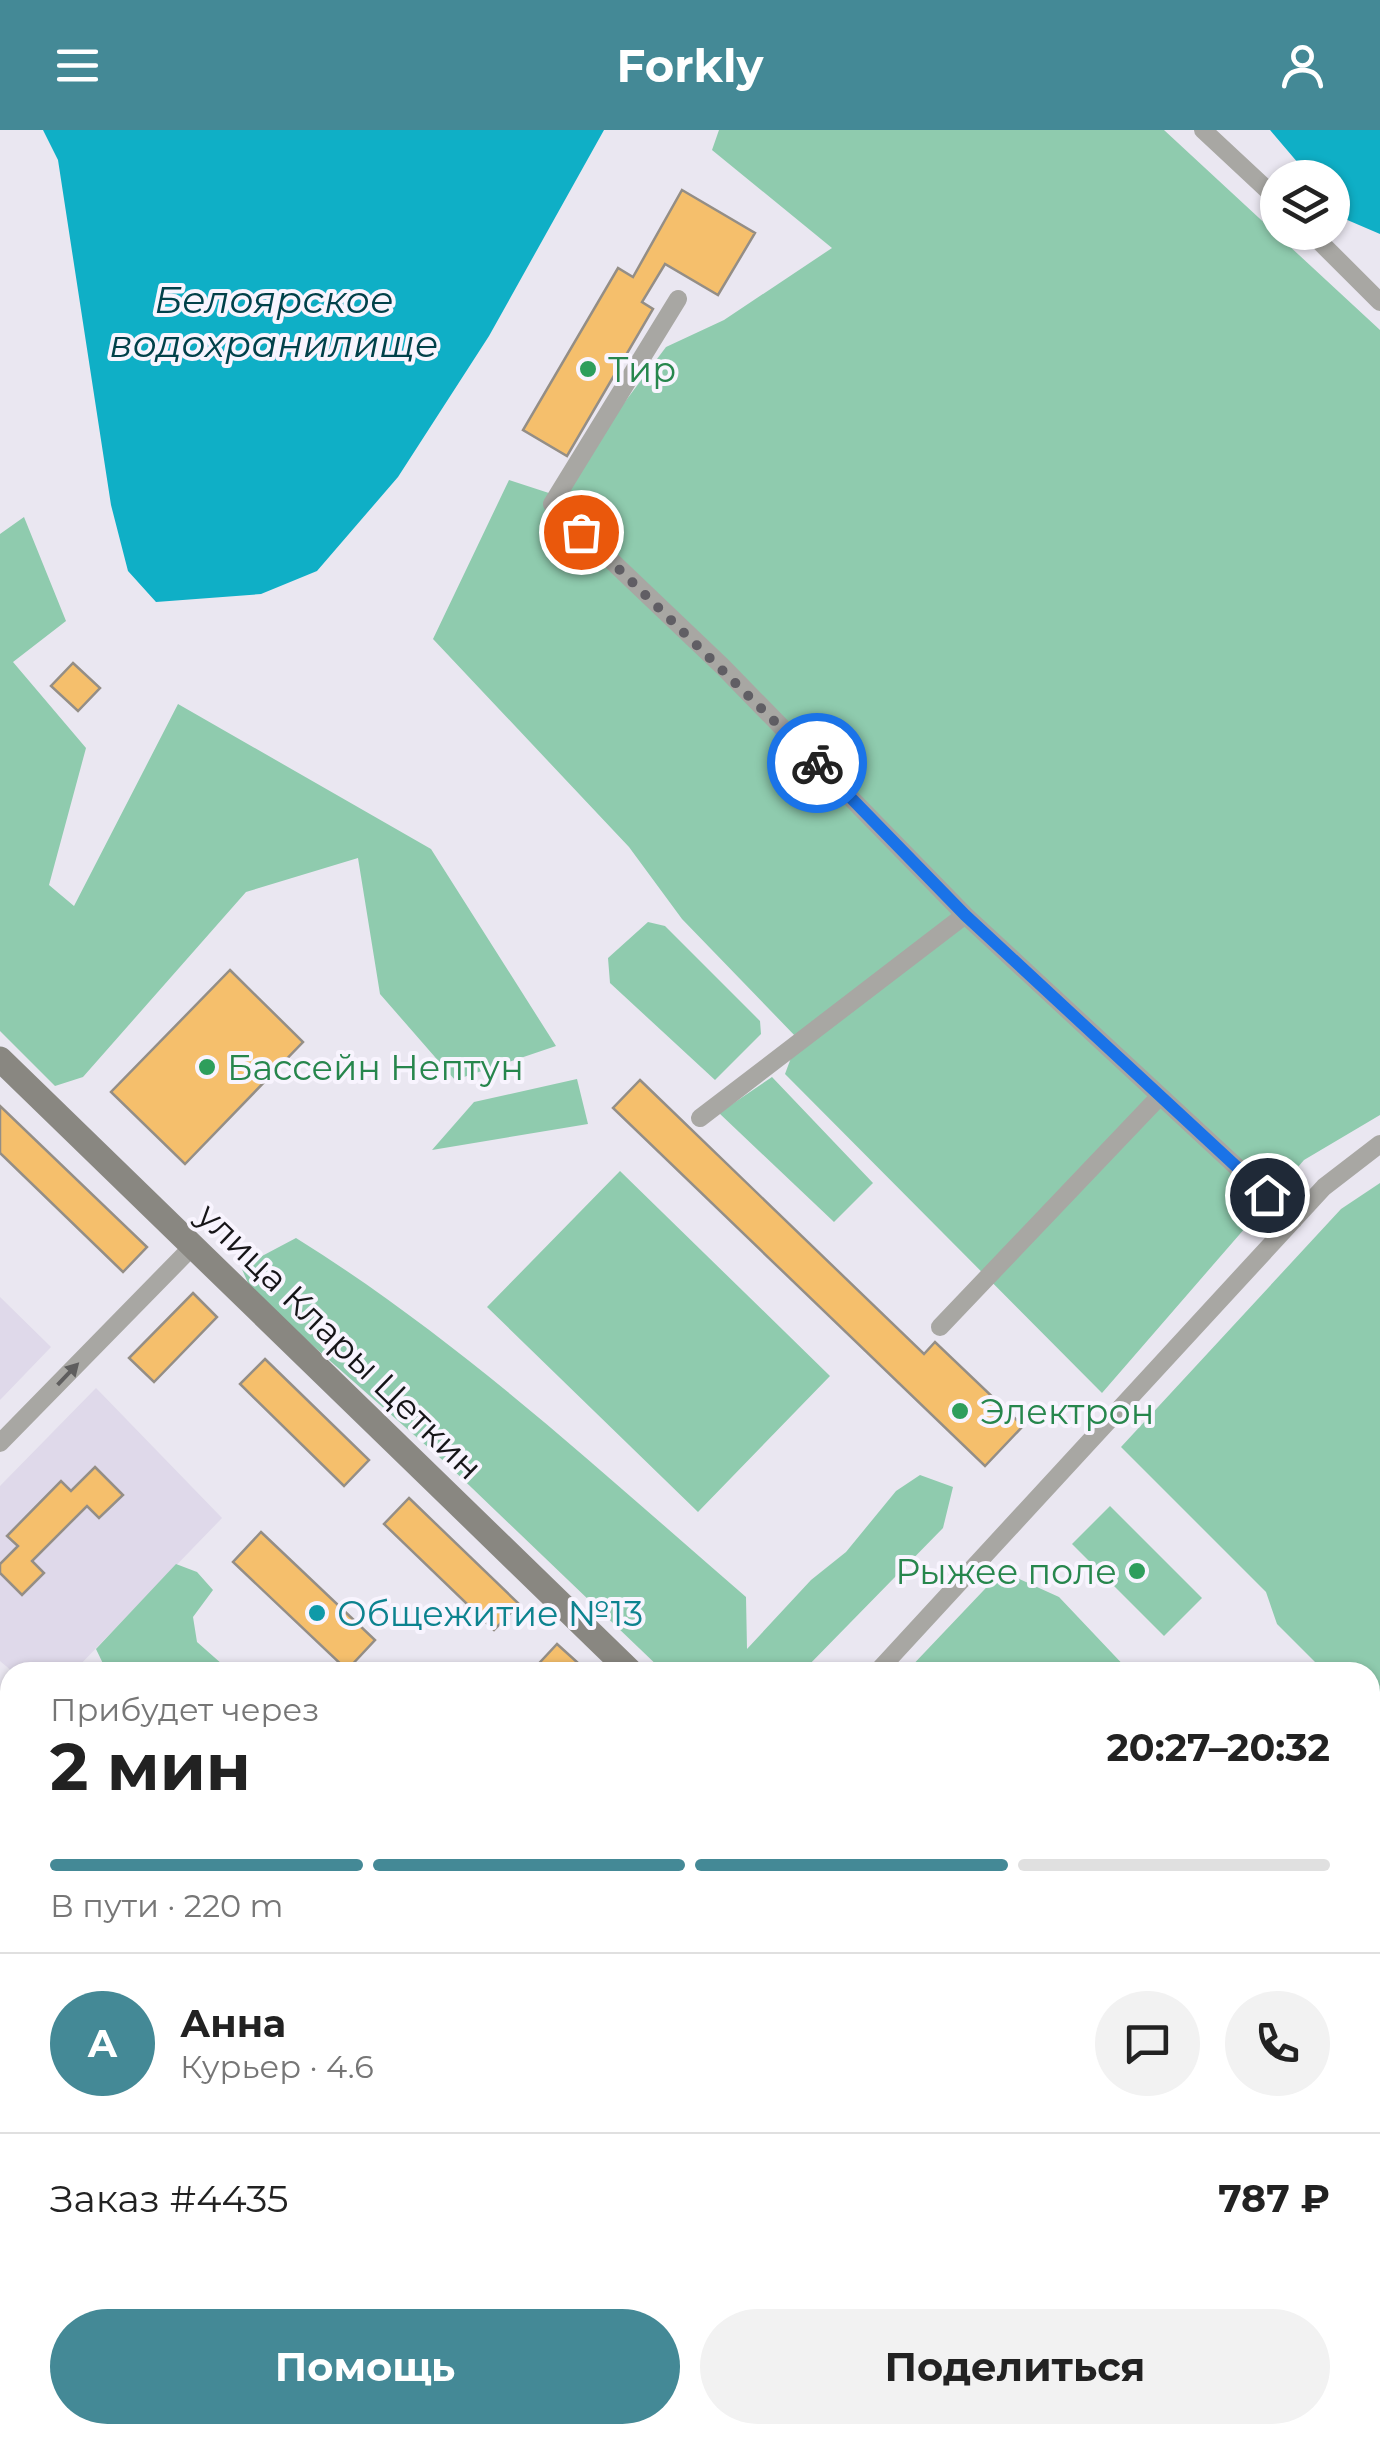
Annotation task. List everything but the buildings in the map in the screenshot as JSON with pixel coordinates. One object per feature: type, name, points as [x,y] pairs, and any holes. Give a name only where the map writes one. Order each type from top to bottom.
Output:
[{"type":"street","points":[[1203,130],[1260,183]]},
{"type":"street","points":[[1328,250],[1380,302]]},
{"type":"street","points":[[678,299],[552,504],[723,667],[965,915],[1294,1220]]},
{"type":"street","points":[[700,1118],[965,915]]},
{"type":"street","name":"улица Клары Цеткин","points":[[0,1059],[621,1662]]},
{"type":"street","points":[[940,1327],[1160,1096]]},
{"type":"street","points":[[886,1662],[1324,1188],[1380,1144]]},
{"type":"street","points":[[0,1443],[192,1246]]},
{"type":"shaded area","points":[[0,1297],[51,1347],[0,1400]]},
{"type":"shaded area","points":[[96,1388],[222,1518],[83,1662],[1,1662],[0,1486]]},
{"type":"green space","points":[[719,130],[1164,130],[1260,219],[1260,250],[1294,250],[1380,330],[1380,1115],[1304,1160],[1102,1393],[785,1074],[798,1039],[682,919],[629,847],[433,639],[509,480],[555,495],[666,347],[724,320],[832,248],[712,150]]},
{"type":"green space","points":[[24,517],[66,621],[13,662],[86,748],[49,885],[74,906],[178,704],[431,849],[556,1046],[455,1080],[380,994],[358,858],[246,892],[83,1077],[55,1086],[0,1031],[0,534]]},
{"type":"green space","points":[[648,922],[665,926],[760,1021],[761,1034],[715,1080],[610,983],[608,958]]},
{"type":"green space","points":[[772,1077],[873,1183],[834,1222],[719,1113]]},
{"type":"green space","points":[[577,1079],[588,1124],[432,1150],[474,1102]]},
{"type":"green space","points":[[620,1171],[830,1376],[698,1512],[487,1307]]},
{"type":"green space","points":[[1380,1183],[1380,1662],[1315,1662],[1277,1624],[1266,1592],[1121,1447],[1341,1209]]},
{"type":"green space","points":[[296,1238],[415,1319],[583,1455],[746,1597],[747,1649],[811,1580],[846,1552],[896,1491],[920,1475],[953,1487],[943,1528],[812,1662],[654,1662],[447,1464],[252,1292],[241,1267]]},
{"type":"green space","name":"Рыжее поле","points":[[1110,1506],[1202,1598],[1164,1636],[1072,1544]]},
{"type":"green space","points":[[176,1564],[197,1572],[213,1590],[193,1617],[197,1642],[220,1662],[102,1662],[96,1649]]},
{"type":"green space","points":[[1002,1571],[1059,1597],[1121,1662],[916,1662]]},
{"type":"water","name":"Белоярское водохранилище","points":[[43,130],[604,130],[489,336],[398,477],[317,571],[261,594],[156,602],[128,571],[111,505],[58,160]]},
{"type":"water","points":[[1270,130],[1380,130],[1380,234],[1350,221],[1350,160],[1296,160]]},
{"type":"way so far","points":[[581,532],[817,763]]},
{"type":"place","name":"Тир","points":[[588,369]]},
{"type":"place","name":"Бассейн Нептун","points":[[207,1067]]},
{"type":"place","name":"Электрон","points":[[960,1411]]},
{"type":"place","name":"Рыжее поле","points":[[1137,1571]]},
{"type":"place","name":"Общежитие №13","points":[[317,1613]]},
{"type":"route","points":[[817,763],[965,915],[1267,1195]]}]
